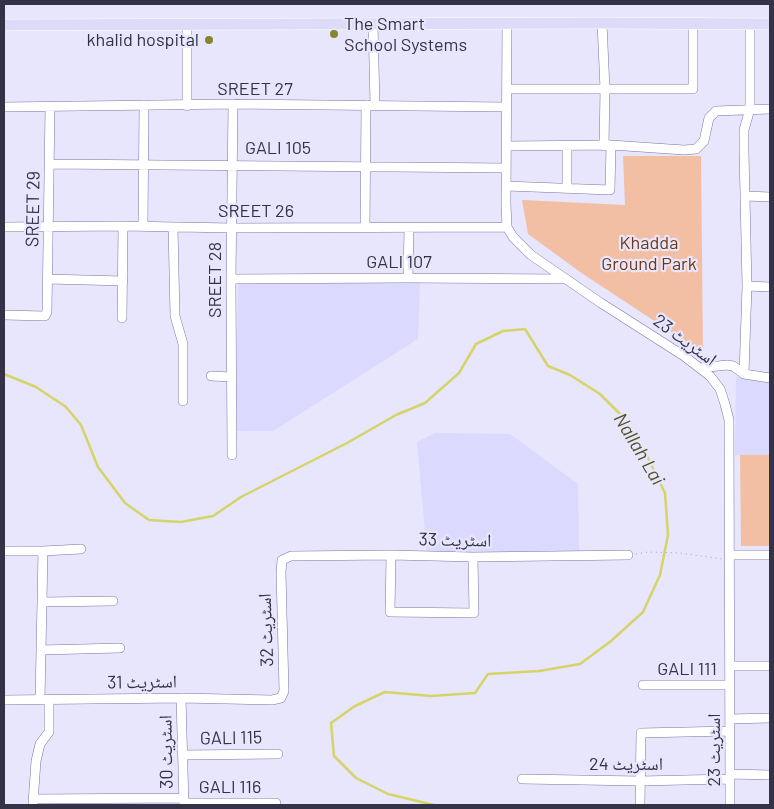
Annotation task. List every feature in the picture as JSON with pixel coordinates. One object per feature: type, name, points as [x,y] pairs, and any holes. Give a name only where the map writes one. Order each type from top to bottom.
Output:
[{"type":"main road","points":[[4,25],[373,23],[770,24]]},
{"type":"street","points":[[365,228],[365,165],[370,105],[373,23]]},
{"type":"street","points":[[507,23],[507,227]]},
{"type":"street","points":[[506,186],[610,190],[602,23]]},
{"type":"street","points":[[507,90],[692,89],[693,23]]},
{"type":"street","points":[[744,374],[748,286],[744,130],[750,108],[750,24]]},
{"type":"street","points":[[187,25],[187,106]]},
{"type":"street","name":"SREET 27","points":[[4,107],[233,104],[506,108]]},
{"type":"street","name":"SREET 28","points":[[232,455],[231,279],[233,104]]},
{"type":"street","points":[[143,226],[144,105]]},
{"type":"street","name":"SREET 29","points":[[4,315],[45,316],[47,312],[50,107]]},
{"type":"street","points":[[508,146],[607,145],[684,150],[696,149],[704,141],[710,118],[716,110],[770,109]]},
{"type":"street","points":[[567,146],[567,188]]},
{"type":"street","name":"GALI 105","points":[[50,164],[144,163],[506,168]]},
{"type":"street","points":[[746,196],[770,197]]},
{"type":"street","points":[[122,318],[123,226]]},
{"type":"street","name":"SREET 26","points":[[4,227],[507,227]]},
{"type":"street","points":[[173,227],[175,316],[183,344],[183,401]]},
{"type":"street","name":"اسٹریٹ 23","points":[[507,227],[513,237],[532,255],[601,303],[684,356],[710,376],[720,389],[729,420],[730,805]]},
{"type":"street","points":[[408,278],[409,228]]},
{"type":"street","points":[[48,279],[123,281]]},
{"type":"street","name":"GALI 107","points":[[231,279],[567,279]]},
{"type":"street","points":[[748,286],[770,287]]},
{"type":"street","points":[[700,368],[727,365],[733,366],[744,374],[770,378]]},
{"type":"street","points":[[211,376],[232,377]]},
{"type":"street","points":[[4,551],[81,550]]},
{"type":"street","points":[[33,802],[36,761],[40,744],[49,732],[44,700],[41,650],[43,551]]},
{"type":"street","points":[[391,555],[390,612],[474,613],[473,557]]},
{"type":"street","name":"اسٹریٹ 33","points":[[282,560],[291,556],[391,555],[473,557],[628,555]]},
{"type":"street","points":[[730,558],[770,555]]},
{"type":"street","name":"اسٹریٹ 32","points":[[281,698],[284,691],[282,560]]},
{"type":"street","points":[[42,602],[113,600]]},
{"type":"street","points":[[41,650],[120,648]]},
{"type":"street","points":[[730,666],[770,666]]},
{"type":"street","name":"GALI 111","points":[[643,685],[730,685]]},
{"type":"street","name":"اسٹریٹ 31","points":[[4,700],[181,698],[272,700],[281,698]]},
{"type":"street","name":"اسٹریٹ 30","points":[[181,698],[184,802]]},
{"type":"street","points":[[730,718],[770,718]]},
{"type":"street","points":[[640,805],[641,733],[730,731]]},
{"type":"street","name":"GALI 115","points":[[183,755],[278,754]]},
{"type":"street","name":"اسٹریٹ 24","points":[[522,779],[640,781],[770,775]]},
{"type":"street","name":"GALI 116","points":[[33,802],[276,803]]},
{"type":"path","points":[[628,555],[648,552],[730,558]]},
{"type":"shaded area","points":[[420,281],[418,339],[273,431],[236,431],[238,282]]},
{"type":"shaded area","points":[[736,377],[770,377],[770,455],[735,455]]},
{"type":"shaded area","points":[[435,433],[510,434],[578,484],[579,553],[427,554],[417,442]]},
{"type":"green space","name":"Khadda Ground Park","points":[[623,156],[701,156],[703,353],[583,274],[528,234],[522,200],[625,205]]},
{"type":"green space","points":[[740,455],[770,455],[770,546],[741,546]]},
{"type":"waterway","name":"Nallah Lai","points":[[4,374],[36,387],[66,407],[81,425],[98,467],[125,503],[149,520],[181,522],[213,516],[241,497],[347,443],[396,415],[425,403],[459,373],[476,344],[503,331],[525,329],[548,366],[570,375],[600,394],[621,415],[645,452],[665,493],[668,535],[660,575],[643,612],[611,641],[580,664],[539,671],[488,674],[475,693],[431,696],[385,692],[355,706],[331,723],[334,756],[356,778],[388,794],[434,805]]},
{"type":"place","name":"The Smart School Systems","points":[[334,34]]},
{"type":"place","name":"khalid hospital","points":[[209,40]]}]
